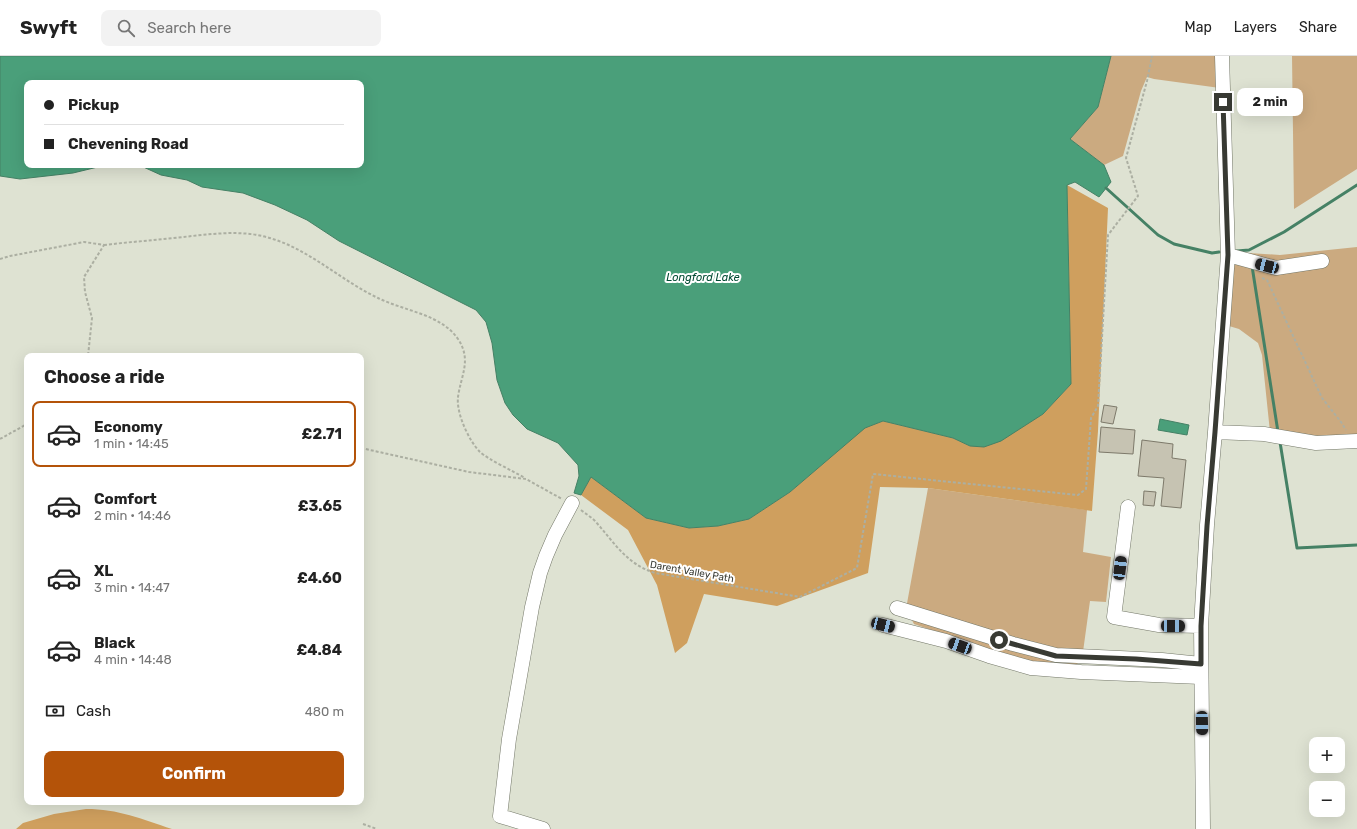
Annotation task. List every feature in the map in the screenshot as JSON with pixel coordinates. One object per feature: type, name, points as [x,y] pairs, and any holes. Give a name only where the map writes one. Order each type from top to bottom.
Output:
[{"type":"street","points":[[1204,829],[1201,626],[1207,526],[1228,255],[1222,56]]},
{"type":"street","points":[[1228,255],[1256,267],[1276,268],[1322,261]]},
{"type":"street","points":[[1215,432],[1272,436],[1316,443],[1355,441]]},
{"type":"street","points":[[543,829],[500,816],[508,739],[534,600],[546,556],[555,534],[572,503]]},
{"type":"street","points":[[1128,507],[1114,617],[1159,625],[1201,626]]},
{"type":"street","points":[[898,608],[1056,656],[1154,660],[1201,670]]},
{"type":"street","points":[[883,625],[946,641],[1030,668],[1081,672],[1201,670]]},
{"type":"path","name":"Darent Valley Path","points":[[364,449],[469,472],[526,479],[572,503],[595,520],[617,548],[644,570],[800,597],[857,568],[873,474],[1078,495],[1086,489],[1091,418],[1098,406],[1108,235],[1138,196],[1126,158],[1148,81],[1152,56]]},
{"type":"path","points":[[0,259],[84,242],[104,244],[223,233],[254,234],[273,239],[294,248],[378,298],[410,311],[432,317],[446,326],[458,339],[465,353],[466,368],[458,397],[458,411],[472,443],[481,453],[526,479]]},
{"type":"path","points":[[88,353],[92,318],[85,292],[84,277],[104,244]]},
{"type":"path","points":[[1256,267],[1267,280],[1322,398],[1355,441]]},
{"type":"path","points":[[0,439],[24,426]]},
{"type":"path","points":[[363,824],[377,829]]},
{"type":"shaded area","points":[[1111,56],[1218,56],[1220,88],[1147,77],[1141,91],[1123,156],[1104,165],[1070,139],[1098,107]]},
{"type":"shaded area","points":[[1292,56],[1357,56],[1357,169],[1294,209]]},
{"type":"shaded area","points":[[1067,185],[1108,208],[1098,431],[1092,511],[928,488],[880,487],[868,573],[777,606],[704,594],[687,643],[675,653],[657,585],[628,530],[581,495],[591,477],[646,518],[689,528],[718,526],[749,519],[790,492],[864,428],[883,421],[953,438],[970,446],[1043,414],[1071,384]]},
{"type":"shaded area","points":[[1357,247],[1357,437],[1318,441],[1270,432],[1262,355],[1258,343],[1239,329],[1229,326],[1233,252],[1280,255]]},
{"type":"shaded area","points":[[928,488],[1087,510],[1083,552],[1111,557],[1106,602],[1090,601],[1082,659],[1070,671],[1019,660],[914,624],[906,609]]},
{"type":"shaded area","points":[[86,809],[98,809],[119,813],[140,818],[172,829],[16,829],[23,823],[54,814]]},
{"type":"water","name":"Longford Lake","points":[[0,56],[1111,56],[1098,107],[1070,139],[1104,165],[1111,182],[1099,197],[1075,182],[1067,185],[1071,384],[1043,414],[1001,441],[984,447],[970,446],[953,438],[883,421],[865,428],[790,492],[749,519],[718,526],[689,528],[646,518],[591,477],[581,495],[574,493],[579,476],[578,465],[558,443],[527,429],[513,415],[505,403],[497,380],[492,343],[486,322],[476,310],[339,241],[307,220],[275,205],[243,193],[202,187],[187,180],[161,175],[146,168],[364,168],[364,80],[24,80],[24,168],[94,168],[73,173],[20,179],[0,176]]},
{"type":"water","points":[[1160,419],[1189,425],[1187,435],[1158,430]]},
{"type":"building","points":[[1104,405],[1117,407],[1113,424],[1101,422]]},
{"type":"building","points":[[1101,427],[1135,430],[1133,454],[1099,452]]},
{"type":"building","points":[[1142,440],[1173,444],[1172,458],[1186,460],[1181,508],[1161,506],[1164,478],[1138,476]]},
{"type":"building","points":[[1144,491],[1156,492],[1154,506],[1143,505]]},
{"type":"waterway","points":[[1237,251],[1249,250],[1284,232],[1357,185]]},
{"type":"waterway","points":[[1106,188],[1158,235],[1174,244],[1212,253],[1219,252]]},
{"type":"waterway","points":[[1252,266],[1278,432]]},
{"type":"waterway","points":[[1280,442],[1297,548],[1357,545]]},
{"type":"route","points":[[999,640],[1056,656],[1162,660],[1201,664],[1201,626],[1207,526],[1228,255],[1223,102]]}]
